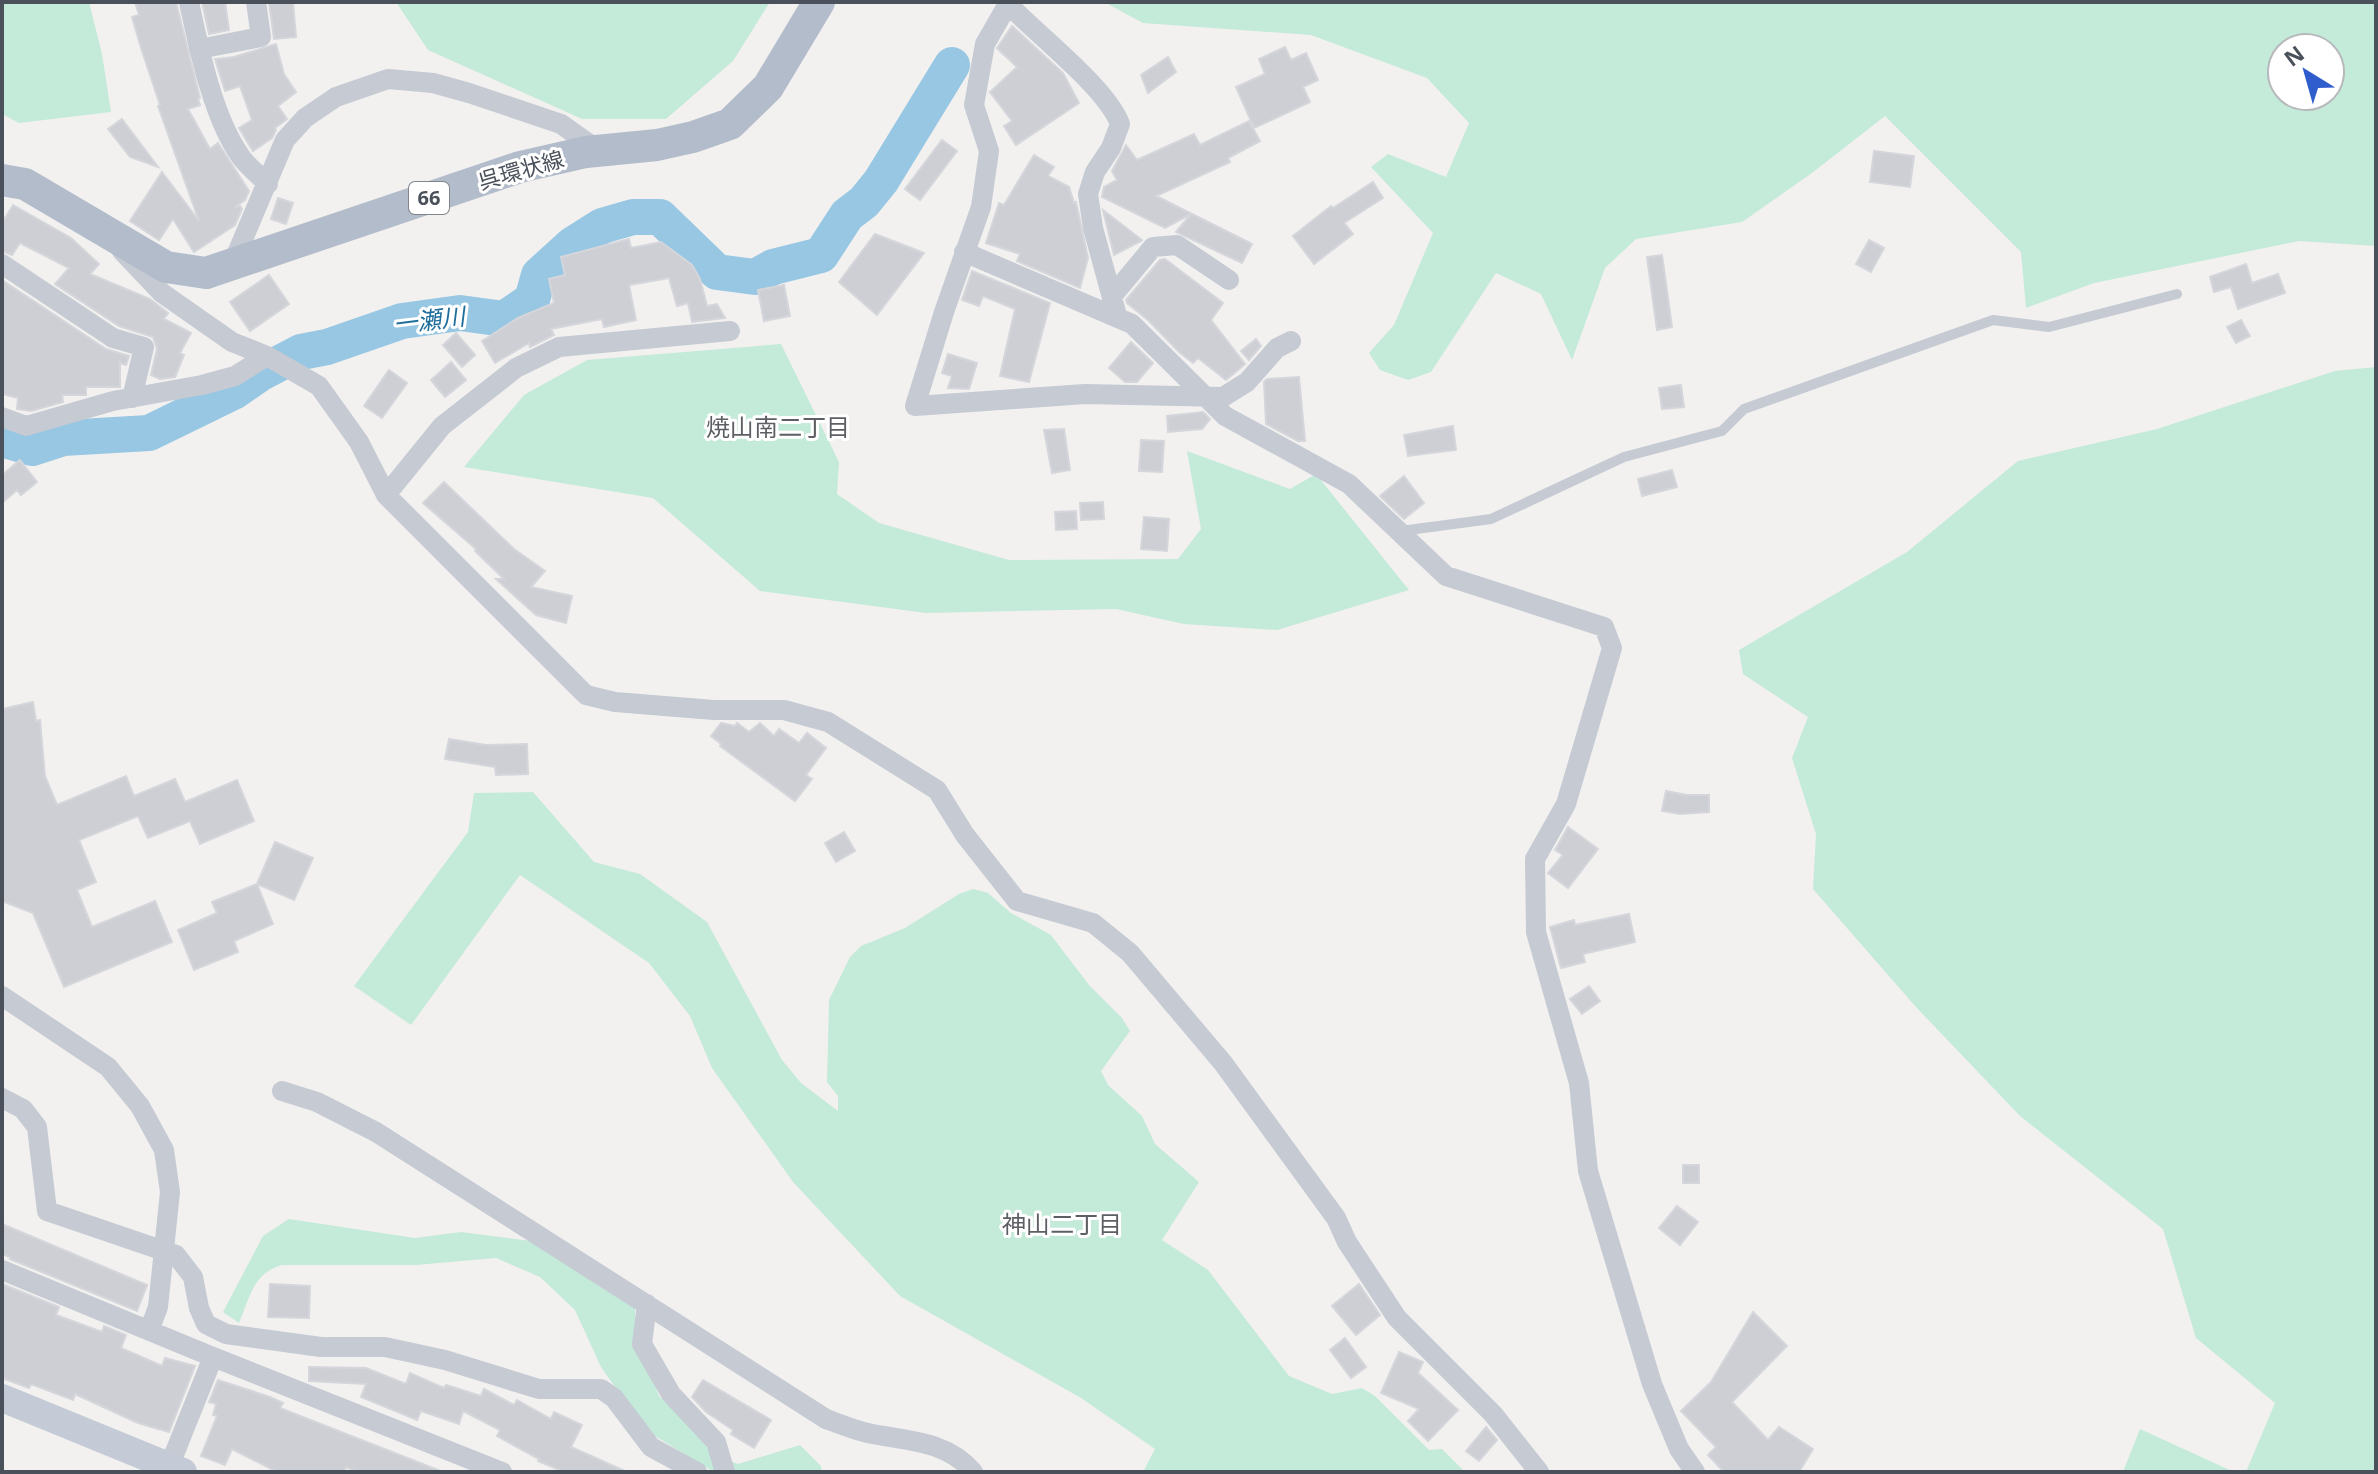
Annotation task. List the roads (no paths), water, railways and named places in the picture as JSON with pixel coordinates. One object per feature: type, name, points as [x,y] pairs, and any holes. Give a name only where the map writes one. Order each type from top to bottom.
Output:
[{"type":"main road","name":"呉環状線","points":[[2,180],[25,184],[166,267],[206,273],[520,167],[600,151],[657,145],[730,124],[768,87],[819,2]]},
{"type":"street","points":[[189,2],[216,106],[241,157],[268,184]]},
{"type":"street","points":[[199,49],[261,37],[256,2]]},
{"type":"street","points":[[1117,316],[1093,228],[1088,194],[1095,172],[1111,148],[1120,124],[1116,112],[1007,3],[985,44],[974,105],[989,151],[981,207],[915,406],[1085,394],[1223,397],[1247,382],[1277,348],[1291,341]]},
{"type":"street","points":[[232,265],[285,140],[305,118],[336,97],[388,79],[433,83],[482,97],[561,124],[600,151]]},
{"type":"street","points":[[106,233],[162,293],[232,342],[267,356],[319,386],[359,442],[386,495],[586,695],[615,702],[714,710],[784,710],[828,722],[937,790],[965,835],[1017,901],[1093,923],[1130,953],[1223,1063],[1336,1218],[1347,1242],[1397,1318],[1493,1414],[1539,1472]]},
{"type":"street","points":[[1113,295],[1153,247],[1177,245],[1229,280]]},
{"type":"street","points":[[964,252],[1132,324],[1225,416],[1349,484],[1446,576],[1604,627],[1612,648],[1566,804],[1535,859],[1536,932],[1579,1083],[1588,1171],[1652,1384],[1679,1449],[1695,1472]]},
{"type":"street","points":[[2,264],[113,338],[144,347],[132,398]]},
{"type":"street","points":[[386,495],[442,426],[516,368],[559,347],[730,331]]},
{"type":"street","points":[[2,417],[26,426],[113,401],[235,376],[267,356]]},
{"type":"street","points":[[2,996],[108,1067],[140,1106],[164,1150],[170,1192],[158,1307],[149,1331]]},
{"type":"street","points":[[282,1091],[317,1102],[376,1132],[826,1419],[863,1432],[939,1446],[963,1460],[973,1472]]},
{"type":"street","points":[[2,1098],[23,1109],[37,1127],[47,1211],[176,1255],[193,1277],[199,1308],[206,1324],[226,1334],[321,1347],[385,1347],[445,1360],[539,1389],[601,1389],[614,1398],[651,1447],[697,1472]]},
{"type":"street","points":[[2,1270],[502,1472]]},
{"type":"street","points":[[647,1304],[642,1344],[671,1394],[716,1442],[725,1472]]},
{"type":"street","points":[[2,1398],[173,1470],[213,1357]]},
{"type":"lane","points":[[1398,531],[1491,519],[1624,457],[1722,431],[1744,409],[1993,320],[2049,327],[2177,294]]},
{"type":"waterway","name":"一瀬川","points":[[2,439],[32,448],[63,438],[149,433],[235,391],[301,352],[327,347],[402,321],[460,313],[504,319],[532,300],[539,275],[572,245],[602,226],[633,217],[660,217],[717,272],[755,277],[773,267],[821,255],[847,215],[864,202],[881,181],[952,65]]},
{"type":"district","name":"焼山南二丁目","points":[[778,428]]},
{"type":"district","name":"神山二丁目","points":[[1062,1225]]}]
